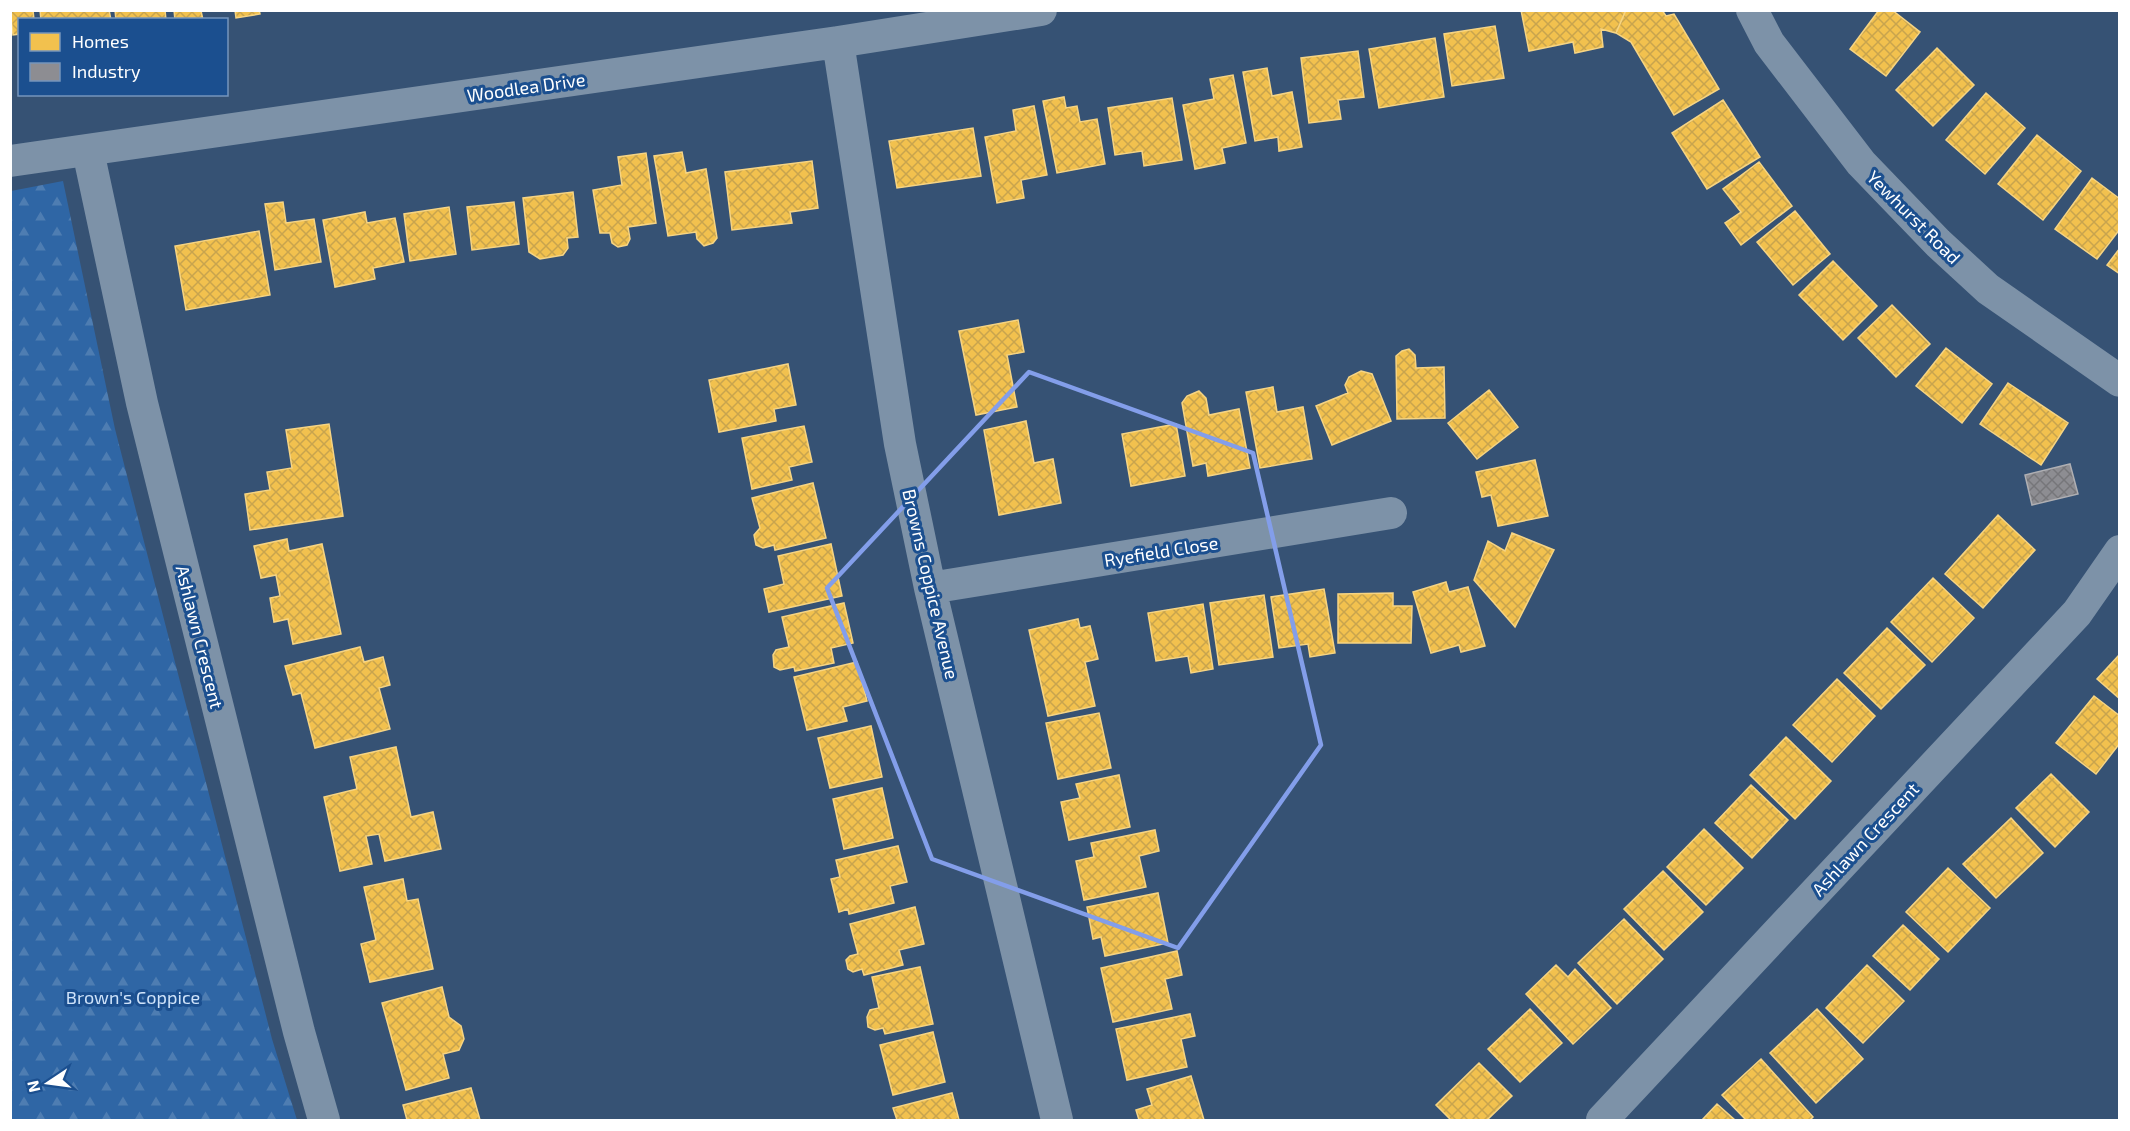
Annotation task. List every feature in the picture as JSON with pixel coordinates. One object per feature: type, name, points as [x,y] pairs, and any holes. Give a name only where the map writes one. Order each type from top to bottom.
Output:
[{"type":"street","name":"Woodlea Drive","points":[[10,161],[838,42],[1041,10]]},
{"type":"street","name":"Yewhurst Road","points":[[1752,10],[1769,43],[1861,163],[1938,243],[1988,289],[2120,381]]},
{"type":"street","name":"Browns Coppice Avenue","points":[[838,42],[900,444],[930,588],[1057,1120]]},
{"type":"street","name":"Ashlawn Crescent","points":[[88,151],[142,404],[299,1032],[324,1120]]},
{"type":"street","name":"Ryefield Close","points":[[930,588],[1391,513]]},
{"type":"street","name":"Ashlawn Crescent","points":[[1602,1120],[2077,613],[2120,551]]},
{"type":"highlighted area","points":[[1029,372],[1253,453],[1321,745],[1178,948],[932,859],[827,588]]},
{"type":"green space","name":"Brown's Coppice","points":[[63,181],[115,429],[272,1039],[297,1120],[11,1120],[11,191]]},
{"type":"building: Homes","points":[[10,10],[33,10],[34,18],[18,18],[18,34],[13,35]]},
{"type":"building: Homes","points":[[40,10],[109,10],[111,18],[41,18]]},
{"type":"building: Homes","points":[[115,10],[165,10],[166,18],[116,18]]},
{"type":"building: Homes","points":[[174,10],[204,10],[201,11],[203,18],[175,18]]},
{"type":"building: Homes","points":[[235,10],[259,10],[260,14],[236,18]]},
{"type":"building: Homes","points":[[1521,10],[1626,10],[1616,33],[1601,29],[1603,47],[1575,53],[1573,42],[1529,51]]},
{"type":"building: Homes","points":[[1626,10],[1662,10],[1666,16],[1674,14],[1719,89],[1674,115],[1631,42],[1616,33]]},
{"type":"building: Homes","points":[[1879,10],[1892,10],[1920,32],[1886,76],[1850,49]]},
{"type":"building: Homes","points":[[1495,26],[1504,78],[1452,86],[1444,34]]},
{"type":"building: Homes","points":[[1435,38],[1444,97],[1379,108],[1369,49]]},
{"type":"building: Homes","points":[[1937,48],[1974,85],[1933,126],[1896,90]]},
{"type":"building: Homes","points":[[1358,51],[1364,97],[1338,100],[1341,119],[1309,123],[1301,58]]},
{"type":"building: Homes","points":[[1267,68],[1272,96],[1292,92],[1302,147],[1279,151],[1278,137],[1255,141],[1243,72]]},
{"type":"building: Homes","points":[[1233,75],[1246,143],[1222,148],[1225,163],[1195,169],[1183,105],[1214,99],[1210,79]]},
{"type":"building: Homes","points":[[1986,93],[2025,128],[1985,174],[1946,140]]},
{"type":"building: Homes","points":[[1064,97],[1066,108],[1077,106],[1080,122],[1097,119],[1105,164],[1057,173],[1043,101]]},
{"type":"building: Homes","points":[[1172,98],[1182,160],[1144,166],[1142,151],[1115,155],[1108,108]]},
{"type":"building: Homes","points":[[1723,100],[1760,157],[1707,189],[1672,133]]},
{"type":"building: Homes","points":[[1034,106],[1047,175],[1021,180],[1024,198],[997,203],[985,137],[1016,131],[1013,110]]},
{"type":"building: Homes","points":[[973,128],[981,176],[897,188],[889,141]]},
{"type":"building: Homes","points":[[2037,135],[2081,171],[2043,220],[1998,184]]},
{"type":"building: Homes","points":[[682,152],[686,173],[706,169],[717,238],[713,243],[704,246],[697,239],[696,232],[668,236],[654,156]]},
{"type":"building: Homes","points":[[646,153],[656,223],[628,227],[630,239],[627,245],[618,247],[612,243],[610,233],[600,233],[593,190],[622,185],[618,157]]},
{"type":"building: Homes","points":[[812,161],[818,208],[790,212],[792,223],[732,230],[725,172]]},
{"type":"building: Homes","points":[[1759,162],[1792,206],[1741,245],[1725,223],[1741,212],[1723,189]]},
{"type":"building: Homes","points":[[2092,178],[2120,199],[2120,229],[2097,259],[2055,229]]},
{"type":"building: Homes","points":[[573,192],[578,237],[567,238],[568,248],[563,255],[540,259],[529,252],[523,198]]},
{"type":"building: Homes","points":[[283,202],[286,223],[314,219],[321,262],[275,270],[265,204]]},
{"type":"building: Homes","points":[[514,202],[519,244],[472,250],[467,207]]},
{"type":"building: Homes","points":[[449,207],[456,254],[410,261],[404,214]]},
{"type":"building: Homes","points":[[1795,211],[1830,254],[1793,285],[1757,242]]},
{"type":"building: Homes","points":[[365,212],[367,223],[395,218],[404,262],[373,268],[375,279],[335,287],[323,220]]},
{"type":"building: Homes","points":[[259,231],[270,295],[186,310],[175,246]]},
{"type":"building: Homes","points":[[2120,248],[2120,274],[2107,265]]},
{"type":"building: Homes","points":[[1833,261],[1877,306],[1843,340],[1799,295]]},
{"type":"building: Homes","points":[[1892,305],[1930,344],[1896,377],[1858,338]]},
{"type":"building: Homes","points":[[1018,320],[1024,352],[1007,355],[1017,407],[976,415],[959,331]]},
{"type":"building: Homes","points":[[1946,348],[1992,384],[1962,423],[1916,386]]},
{"type":"building: Homes","points":[[1409,349],[1415,355],[1416,368],[1444,367],[1445,418],[1397,419],[1396,356]]},
{"type":"building: Homes","points":[[788,364],[796,405],[774,409],[776,421],[719,432],[709,380]]},
{"type":"building: Homes","points":[[1361,371],[1372,374],[1391,421],[1332,445],[1316,406],[1348,393],[1345,385],[1349,377]]},
{"type":"building: Homes","points":[[2008,383],[2068,423],[2041,465],[1980,424]]},
{"type":"building: Homes","points":[[1273,387],[1277,412],[1303,407],[1312,459],[1260,468],[1246,392]]},
{"type":"building: Homes","points":[[1489,390],[1518,427],[1477,459],[1448,423]]},
{"type":"building: Homes","points":[[1199,391],[1206,398],[1209,415],[1239,409],[1250,468],[1208,476],[1206,463],[1193,466],[1182,403],[1187,396]]},
{"type":"building: Homes","points":[[1026,421],[1034,463],[1053,459],[1061,503],[999,515],[984,430]]},
{"type":"building: Homes","points":[[329,424],[343,516],[250,530],[245,494],[270,490],[267,472],[292,468],[286,430]]},
{"type":"building: Homes","points":[[1176,424],[1185,476],[1131,486],[1122,434]]},
{"type":"building: Homes","points":[[804,426],[812,462],[789,467],[792,480],[752,489],[742,438]]},
{"type":"building: Homes","points":[[1535,460],[1548,516],[1498,526],[1491,495],[1482,497],[1476,472]]},
{"type":"building: Homes","points":[[813,483],[826,538],[775,550],[774,545],[763,548],[756,545],[754,535],[760,528],[752,498]]},
{"type":"building: Homes","points":[[1998,515],[2035,550],[1983,608],[1945,574]]},
{"type":"building: Homes","points":[[1512,533],[1554,550],[1515,627],[1474,580],[1488,541],[1505,551]]},
{"type":"building: Homes","points":[[287,539],[289,551],[322,544],[341,634],[293,644],[288,619],[274,622],[270,598],[280,596],[276,575],[261,578],[254,546]]},
{"type":"building: Homes","points":[[831,544],[842,596],[769,612],[764,589],[784,584],[778,556]]},
{"type":"building: Homes","points":[[1933,578],[1974,618],[1932,662],[1891,622]]},
{"type":"building: Homes","points":[[1446,582],[1449,592],[1468,587],[1485,646],[1461,652],[1459,645],[1431,653],[1413,592]]},
{"type":"building: Homes","points":[[1324,589],[1335,653],[1310,657],[1308,644],[1279,648],[1271,597]]},
{"type":"building: Homes","points":[[1393,593],[1393,606],[1412,606],[1411,643],[1338,643],[1338,594]]},
{"type":"building: Homes","points":[[1264,595],[1273,657],[1219,665],[1210,603]]},
{"type":"building: Homes","points":[[844,603],[853,643],[831,648],[834,663],[795,671],[794,667],[780,670],[774,667],[773,655],[776,650],[789,647],[782,617]]},
{"type":"building: Homes","points":[[1203,604],[1213,669],[1191,673],[1188,656],[1156,661],[1148,613]]},
{"type":"building: Homes","points":[[1078,619],[1080,628],[1090,626],[1098,659],[1085,662],[1095,706],[1048,716],[1029,630]]},
{"type":"building: Homes","points":[[1887,628],[1925,665],[1881,709],[1844,673]]},
{"type":"building: Homes","points":[[360,647],[364,662],[383,657],[390,685],[379,688],[390,729],[315,748],[301,693],[293,695],[285,666]]},
{"type":"building: Homes","points":[[2120,654],[2120,699],[2097,679]]},
{"type":"building: Homes","points":[[857,662],[867,701],[843,707],[847,721],[807,730],[794,677]]},
{"type":"building: Homes","points":[[1837,679],[1875,716],[1832,762],[1793,725]]},
{"type":"building: Homes","points":[[2094,696],[2120,716],[2120,743],[2096,774],[2056,743]]},
{"type":"building: Homes","points":[[1099,713],[1111,768],[1058,779],[1046,723]]},
{"type":"building: Homes","points":[[871,726],[882,777],[830,788],[818,738]]},
{"type":"building: Homes","points":[[1786,737],[1831,781],[1795,819],[1750,775]]},
{"type":"building: Homes","points":[[396,747],[411,817],[433,812],[441,849],[385,861],[379,834],[366,836],[372,864],[340,871],[324,797],[357,789],[350,757]]},
{"type":"building: Homes","points":[[2051,774],[2089,812],[2055,847],[2016,808]]},
{"type":"building: Homes","points":[[1119,775],[1130,827],[1069,840],[1061,802],[1080,798],[1076,784]]},
{"type":"building: Homes","points":[[1751,785],[1788,820],[1752,858],[1715,823]]},
{"type":"building: Homes","points":[[882,788],[893,838],[844,849],[833,799]]},
{"type":"building: Homes","points":[[2011,818],[2043,853],[1996,898],[1963,864]]},
{"type":"building: Homes","points":[[1704,829],[1743,868],[1706,905],[1667,867]]},
{"type":"building: Homes","points":[[1155,830],[1159,851],[1139,856],[1146,887],[1084,900],[1076,861],[1094,857],[1091,843]]},
{"type":"building: Homes","points":[[898,846],[907,882],[890,886],[894,903],[849,914],[848,909],[839,912],[831,879],[840,877],[836,860]]},
{"type":"building: Homes","points":[[1948,868],[1990,908],[1948,952],[1906,912]]},
{"type":"building: Homes","points":[[1663,871],[1703,912],[1664,950],[1624,909]]},
{"type":"building: Homes","points":[[403,879],[407,901],[418,899],[433,969],[370,982],[361,944],[376,940],[364,887]]},
{"type":"building: Homes","points":[[1158,893],[1168,943],[1105,956],[1101,937],[1093,939],[1087,907]]},
{"type":"building: Homes","points":[[915,907],[924,944],[899,950],[903,965],[864,975],[862,969],[853,972],[848,969],[846,960],[858,954],[850,924]]},
{"type":"building: Homes","points":[[1624,919],[1663,959],[1617,1004],[1578,963]]},
{"type":"building: Homes","points":[[1903,925],[1939,959],[1910,990],[1873,956]]},
{"type":"building: Homes","points":[[1177,951],[1182,975],[1165,979],[1172,1009],[1113,1022],[1101,968]]},
{"type":"building: Homes","points":[[1556,965],[1568,977],[1575,969],[1611,1008],[1573,1044],[1526,994]]},
{"type":"building: Homes","points":[[1867,965],[1904,1001],[1863,1043],[1826,1008]]},
{"type":"building: Homes","points":[[920,967],[933,1024],[885,1034],[883,1028],[875,1030],[868,1027],[867,1017],[870,1010],[879,1008],[872,977]]},
{"type":"building: Homes","points":[[442,987],[449,1017],[461,1026],[464,1039],[459,1050],[443,1054],[449,1078],[406,1090],[382,1003]]},
{"type":"building: Homes","points":[[1530,1009],[1562,1043],[1520,1082],[1488,1049]]},
{"type":"building: Homes","points":[[1817,1009],[1863,1059],[1816,1103],[1770,1053]]},
{"type":"building: Homes","points":[[1190,1014],[1195,1036],[1181,1039],[1187,1067],[1127,1080],[1116,1029]]},
{"type":"building: Homes","points":[[933,1032],[945,1082],[893,1095],[880,1045]]},
{"type":"building: Homes","points":[[1761,1059],[1813,1117],[1810,1120],[1746,1120],[1722,1095]]},
{"type":"building: Homes","points":[[1479,1063],[1512,1096],[1487,1120],[1451,1120],[1436,1105]]},
{"type":"building: Homes","points":[[1191,1076],[1204,1120],[1139,1120],[1136,1110],[1152,1105],[1147,1089]]},
{"type":"building: Homes","points":[[471,1088],[480,1120],[407,1120],[403,1105]]},
{"type":"building: Homes","points":[[952,1093],[959,1120],[897,1120],[893,1108]]},
{"type":"building: Homes","points":[[1717,1104],[1735,1120],[1702,1120]]},
{"type":"building: Industry","points":[[2070,464],[2078,494],[2032,505],[2025,475]]}]
